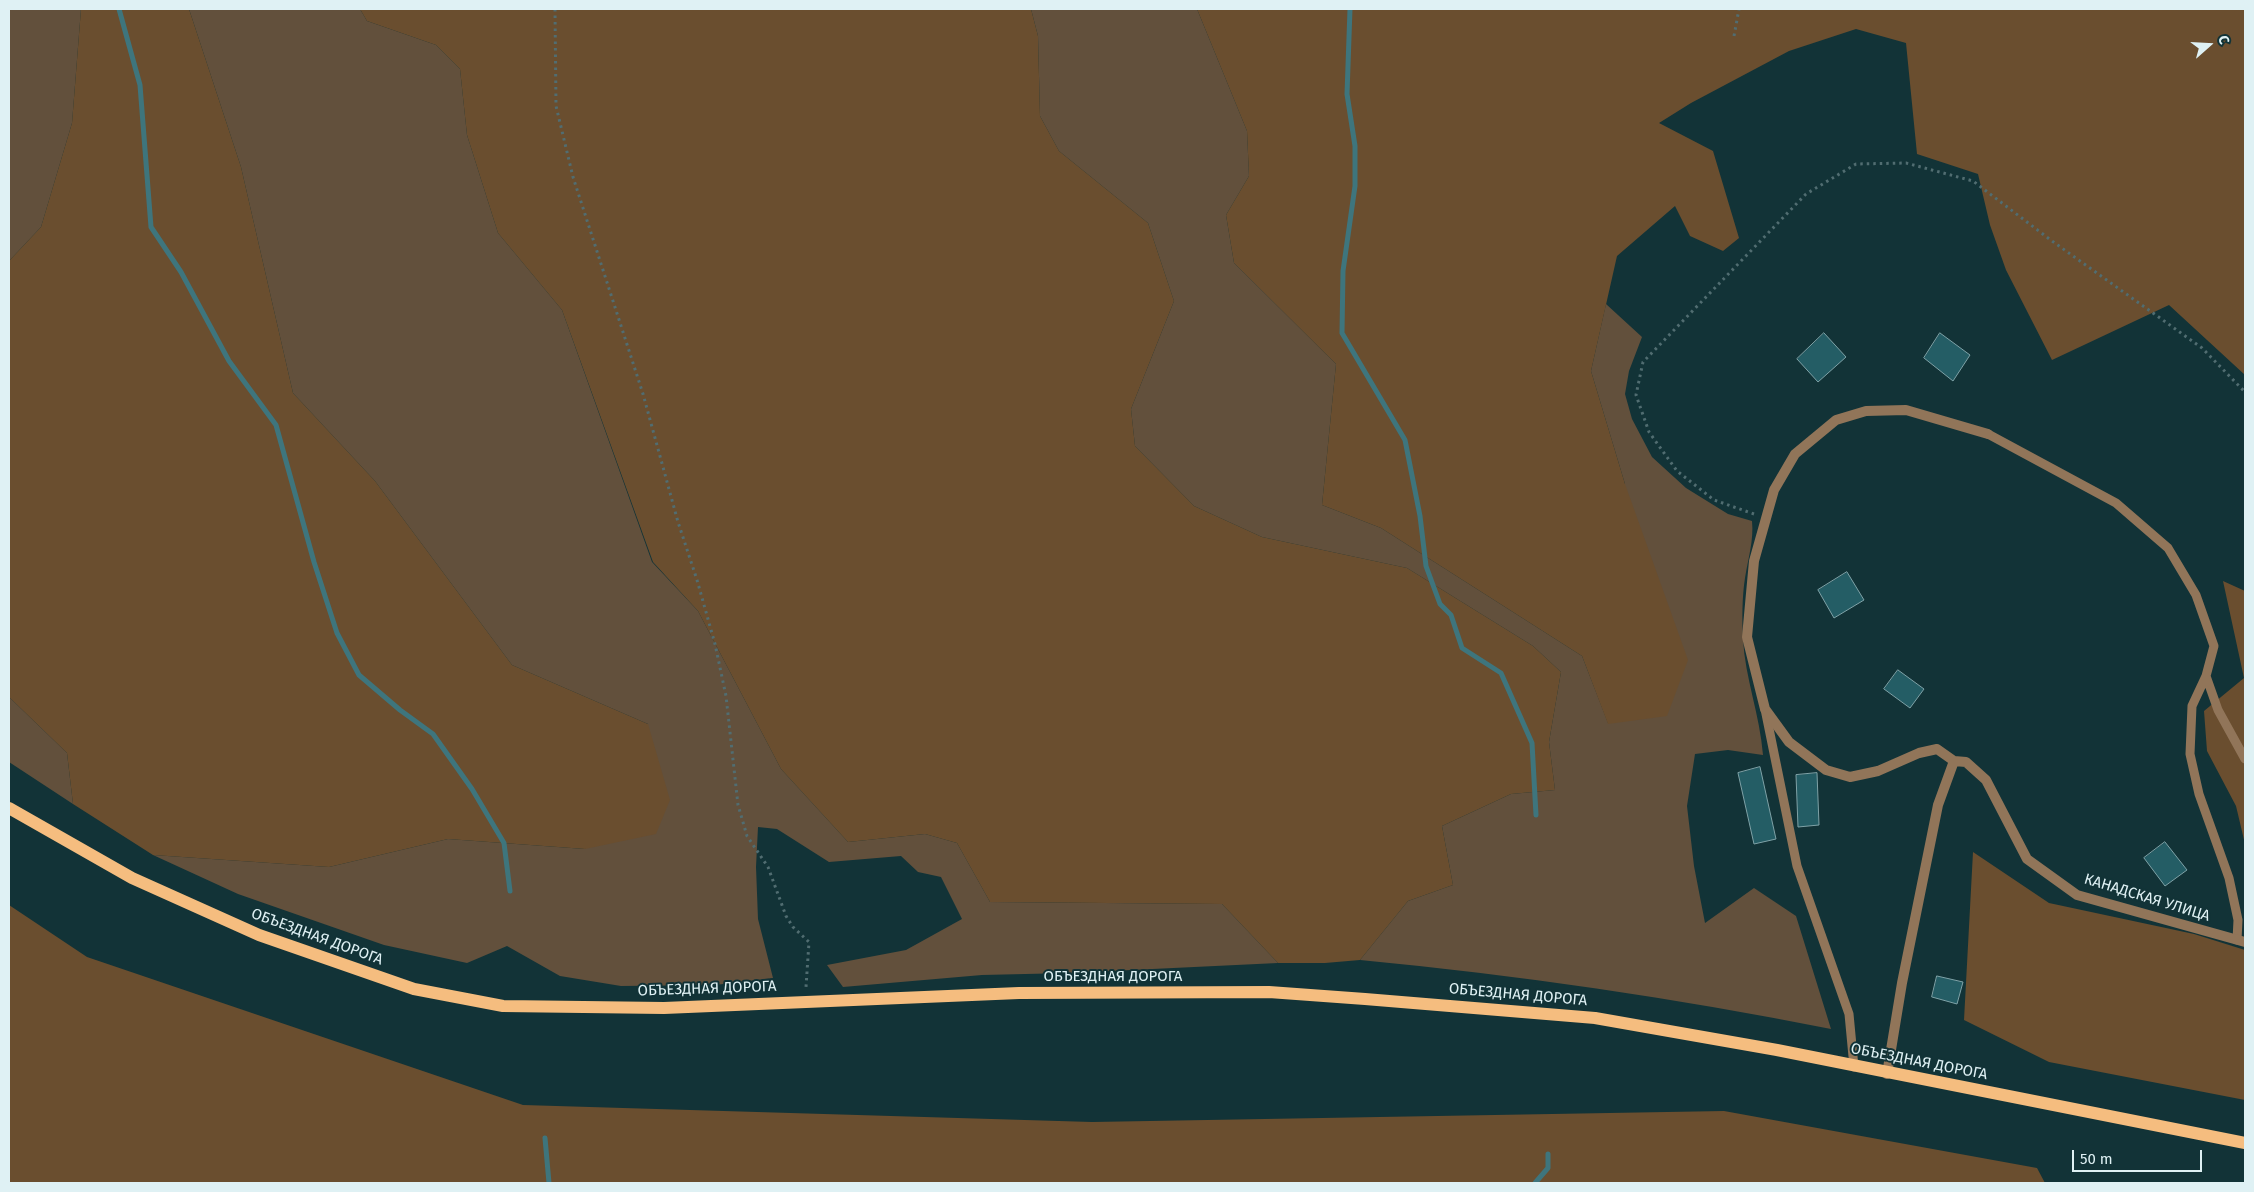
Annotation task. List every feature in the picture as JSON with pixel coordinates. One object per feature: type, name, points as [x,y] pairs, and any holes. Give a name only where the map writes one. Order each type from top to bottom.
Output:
[{"type":"main road","name":"ОБЪЕЗДНАЯ ДОРОГА","points":[[9,808],[132,878],[259,935],[414,989],[503,1006],[664,1008],[1019,993],[1269,992],[1595,1018],[1778,1050],[1887,1074],[2099,1113],[2245,1143]]},
{"type":"street","name":"КАНАДСКАЯ УЛИЦА","points":[[1988,434],[1906,410],[1866,411],[1836,420],[1795,454],[1774,490],[1754,561],[1747,637],[1765,709],[1789,742],[1826,770],[1850,777],[1878,772],[1919,753],[1937,749],[1954,761],[1966,762],[1986,780],[2027,859],[2077,895],[2241,941]]},
{"type":"street","points":[[1887,1074],[1902,983],[1938,805],[1954,761]]},
{"type":"lane","points":[[1988,434],[2116,503],[2168,548],[2196,594],[2214,646],[2206,676],[2192,706],[2190,754],[2199,794],[2229,878],[2241,941]]},
{"type":"lane","points":[[2206,676],[2218,710],[2245,759]]},
{"type":"lane","points":[[1765,709],[1797,866],[1849,1014],[1854,1067]]},
{"type":"path","points":[[555,9],[556,106],[571,168],[643,394],[678,522],[716,644],[726,696],[738,805],[747,836],[768,866],[786,916],[793,927],[810,942],[804,1002]]},
{"type":"path","points":[[1734,36],[1739,9]]},
{"type":"path","points":[[1767,519],[1714,500],[1676,472],[1649,432],[1636,395],[1642,362],[1806,194],[1856,164],[1906,163],[1973,181],[2052,241],[2202,348],[2245,392]]},
{"type":"shaded area","points":[[9,9],[81,9],[72,123],[41,227],[9,261]]},
{"type":"shaded area","points":[[81,9],[189,9],[241,167],[293,393],[375,481],[512,665],[648,724],[670,800],[656,834],[585,849],[448,839],[329,867],[153,855],[73,804],[67,753],[9,697],[9,261],[41,227],[72,123]]},
{"type":"shaded area","points":[[189,9],[360,9],[367,21],[436,45],[460,69],[467,135],[498,233],[562,310],[652,562],[698,611],[781,769],[848,842],[925,834],[957,843],[990,902],[1222,904],[1278,963],[1069,973],[982,975],[843,987],[827,965],[906,950],[962,919],[941,877],[918,872],[901,856],[829,862],[777,829],[758,827],[756,867],[758,919],[773,978],[715,985],[621,986],[560,976],[507,946],[467,963],[384,945],[238,894],[153,855],[329,867],[448,839],[585,849],[648,724],[512,665],[375,481],[293,393],[241,167]]},
{"type":"shaded area","points":[[360,9],[1031,9],[1038,36],[1040,116],[1059,151],[1148,223],[1174,301],[1131,409],[1135,446],[1194,506],[1262,537],[1407,568],[1533,646],[1561,672],[1549,742],[1555,790],[1511,794],[1442,826],[1453,885],[1408,901],[1360,960],[1325,963],[1278,963],[1222,904],[990,902],[957,843],[925,834],[848,842],[781,769],[698,611],[653,562],[562,310],[498,233],[467,135],[460,69],[436,45],[367,21]]},
{"type":"shaded area","points":[[1031,9],[1197,9],[1247,131],[1249,176],[1226,215],[1234,263],[1336,364],[1322,505],[1381,528],[1582,656],[1608,723],[1625,484],[1591,371],[1606,304],[1642,337],[1629,371],[1625,394],[1632,419],[1652,457],[1686,488],[1728,514],[1752,521],[1751,542],[1743,593],[1743,639],[1744,654],[1759,725],[1763,755],[1728,750],[1695,754],[1687,806],[1694,866],[1705,923],[1754,888],[1796,916],[1831,1029],[1714,1007],[1596,988],[1360,960],[1408,901],[1453,885],[1442,826],[1511,794],[1555,790],[1549,742],[1561,672],[1533,646],[1407,568],[1262,537],[1194,506],[1135,446],[1131,409],[1174,301],[1148,223],[1059,151],[1040,116],[1038,36]]},
{"type":"shaded area","points":[[1197,9],[2245,9],[2245,375],[2169,305],[2052,360],[2006,270],[1990,225],[1978,174],[1917,154],[1906,43],[1856,29],[1789,51],[1691,103],[1659,123],[1713,151],[1739,238],[1723,251],[1690,236],[1675,206],[1617,256],[1591,371],[1625,484],[1688,660],[1667,716],[1608,724],[1582,656],[1381,528],[1322,505],[1336,364],[1234,263],[1226,215],[1249,176],[1247,131]]},
{"type":"shaded area","points":[[2223,581],[2245,591],[2245,844],[2236,806],[2207,751],[2204,711],[2244,678]]},
{"type":"shaded area","points":[[9,697],[67,753],[73,804],[9,762]]},
{"type":"shaded area","points":[[1973,852],[2049,903],[2194,934],[2245,950],[2245,1100],[2049,1062],[1964,1020]]},
{"type":"shaded area","points":[[9,905],[87,957],[523,1105],[1092,1122],[1724,1111],[2037,1168],[2045,1183],[9,1183]]},
{"type":"building","points":[[1824,333],[1846,357],[1818,382],[1797,359]]},
{"type":"building","points":[[1940,333],[1970,355],[1953,381],[1924,358]]},
{"type":"building","points":[[1847,572],[1864,600],[1834,618],[1818,590]]},
{"type":"building","points":[[1898,670],[1924,689],[1910,708],[1884,689]]},
{"type":"building","points":[[1760,767],[1776,839],[1754,844],[1738,773]]},
{"type":"building","points":[[1817,773],[1819,825],[1798,827],[1796,775]]},
{"type":"building","points":[[2165,842],[2187,870],[2165,886],[2144,858]]},
{"type":"building","points":[[1937,976],[1963,982],[1957,1004],[1932,997]]},
{"type":"waterway","points":[[119,9],[140,85],[151,227],[181,272],[229,361],[276,425],[314,562],[337,633],[359,675],[400,710],[433,734],[472,789],[504,843],[510,891]]},
{"type":"waterway","points":[[1350,9],[1347,94],[1355,146],[1355,186],[1343,271],[1342,333],[1405,440],[1420,516],[1426,566],[1440,604],[1451,615],[1462,648],[1501,673],[1532,743],[1536,815]]},
{"type":"waterway","points":[[545,1138],[549,1183]]},
{"type":"waterway","points":[[1535,1183],[1548,1168],[1548,1154]]}]
